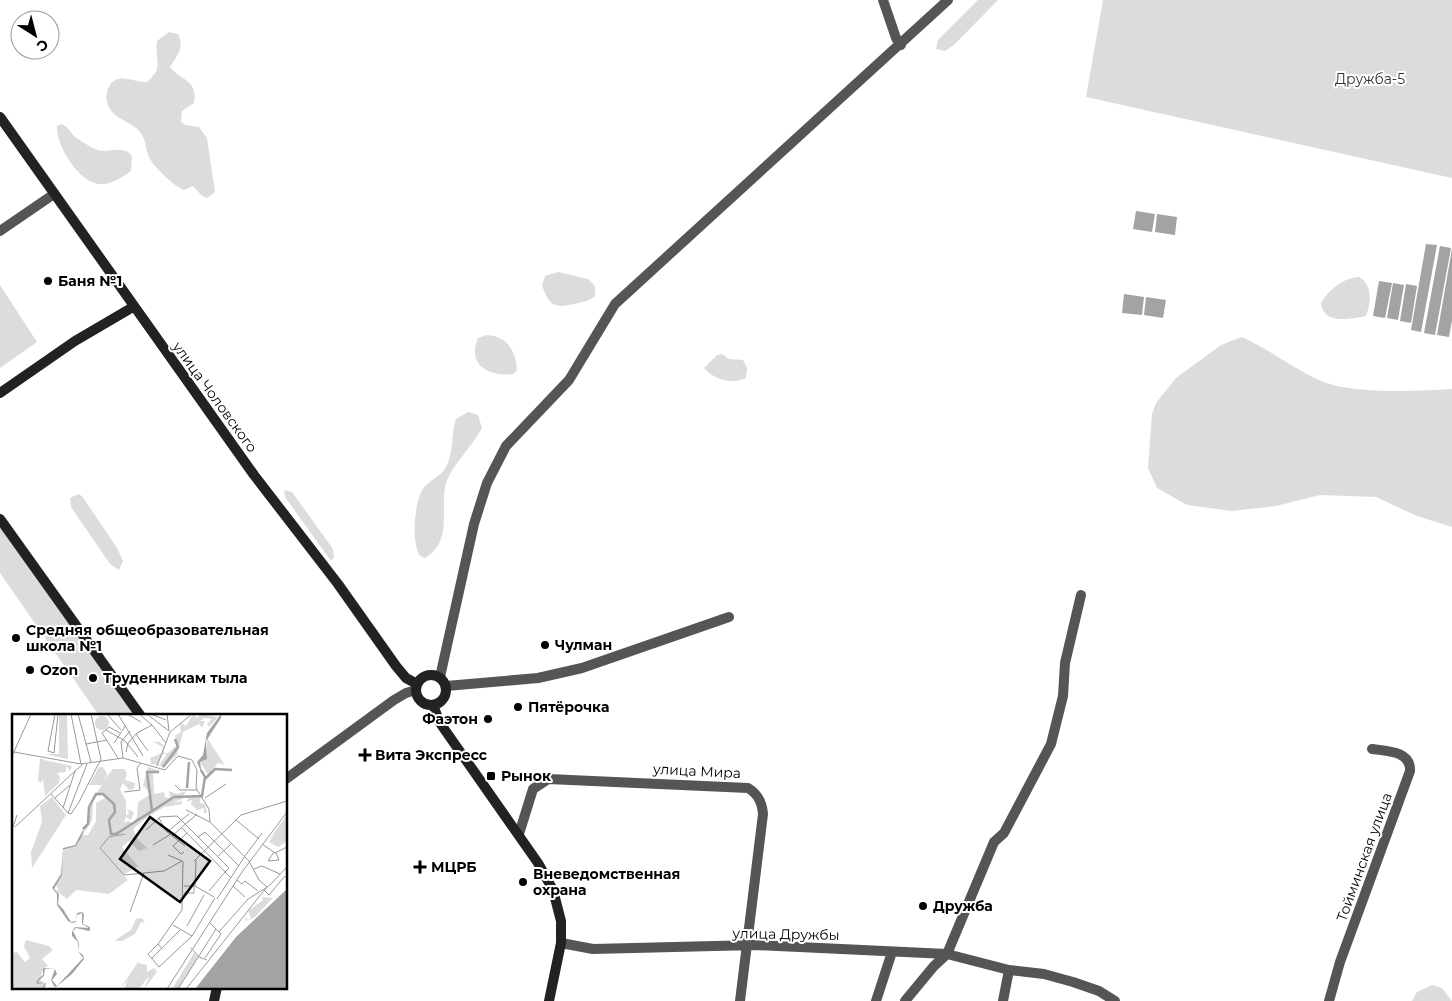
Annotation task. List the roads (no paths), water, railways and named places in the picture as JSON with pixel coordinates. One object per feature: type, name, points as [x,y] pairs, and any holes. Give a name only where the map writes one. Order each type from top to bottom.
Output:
[{"type":"street","points":[[883,0],[896,38],[901,45]]},
{"type":"street","points":[[416,687],[421,702],[433,705],[444,698],[443,682],[474,524],[488,483],[506,446],[569,380],[615,304],[901,45],[948,0]]},
{"type":"street","name":"улица Чоловского","points":[[0,117],[254,475],[338,584],[396,666],[416,687]]},
{"type":"street","points":[[0,231],[54,194]]},
{"type":"street","points":[[0,393],[75,341],[133,307]]},
{"type":"street","points":[[0,519],[139,714]]},
{"type":"street","points":[[905,1001],[934,966],[947,954],[994,842],[1004,833],[1051,744],[1063,696],[1065,663],[1081,595]]},
{"type":"street","points":[[288,778],[394,700],[416,687],[427,675],[443,682],[538,678],[582,668],[729,617]]},
{"type":"street","points":[[433,705],[440,723],[519,834],[546,874],[553,890],[561,921],[561,943],[550,1001]]},
{"type":"street","name":"Тойминская улица","points":[[1329,1001],[1340,962],[1410,771],[1409,763],[1405,756],[1372,749]]},
{"type":"street","name":"улица Мира","points":[[519,834],[533,789],[548,779],[748,788],[760,800],[763,814],[740,1001]]},
{"type":"street","name":"улица Дружбы","points":[[561,943],[593,949],[656,949],[747,945],[947,954],[1009,970],[1044,974],[1073,982],[1099,991],[1115,1001]]},
{"type":"street","points":[[876,1001],[892,952]]},
{"type":"street","points":[[1003,1001],[1009,970]]},
{"type":"street","points":[[214,1001],[217,988]]},
{"type":"place","name":"Баня №1","points":[[48,281]]},
{"type":"place","name":"Средняя общеобразовательная школа №1","points":[[16,638]]},
{"type":"place","name":"Чулман","points":[[545,645]]},
{"type":"place","name":"Ozon","points":[[30,670]]},
{"type":"place","name":"Труденникам тыла","points":[[93,678]]},
{"type":"place","name":"Пятёрочка","points":[[518,707]]},
{"type":"place","name":"Фаэтон","points":[[488,719]]},
{"type":"place","name":"Вита Экспресс","points":[[365,755]]},
{"type":"place","name":"Рынок","points":[[491,776]]},
{"type":"place","name":"МЦРБ","points":[[420,867]]},
{"type":"place","name":"Вневедомственная охрана","points":[[523,882]]},
{"type":"place","name":"Дружба","points":[[923,906]]},
{"type":"park label","name":"Дружба-5","points":[[1370,79]]}]
